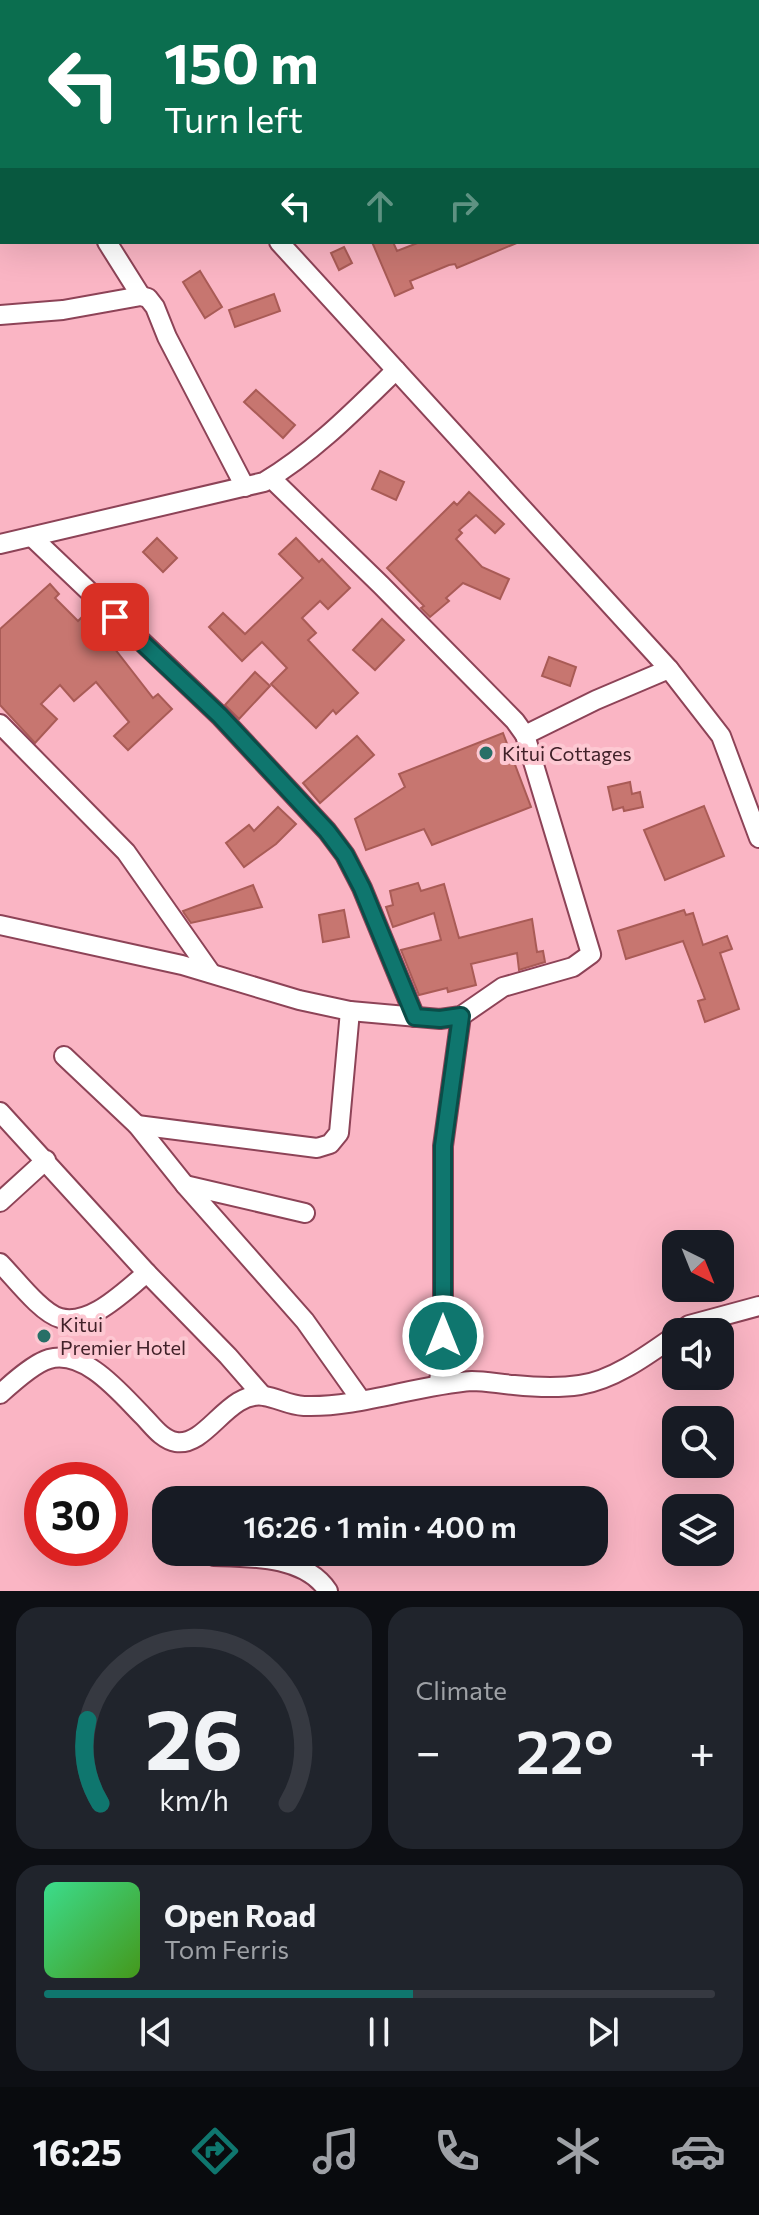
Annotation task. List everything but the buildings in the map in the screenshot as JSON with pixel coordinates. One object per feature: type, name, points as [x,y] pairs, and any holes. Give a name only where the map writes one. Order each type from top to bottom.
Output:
[{"type":"street","points":[[108,244],[141,296]]},
{"type":"street","points":[[281,244],[669,669],[721,736],[759,838]]},
{"type":"street","points":[[0,315],[63,310],[141,296],[148,298],[245,487]]},
{"type":"street","points":[[0,544],[245,487],[271,478],[293,465],[328,436],[396,370]]},
{"type":"street","points":[[0,925],[211,973],[299,1000],[350,1011],[440,1019],[461,1016],[503,987],[573,967],[591,954],[525,735],[515,721],[381,585],[271,478]]},
{"type":"street","points":[[32,537],[220,716],[327,831],[345,855],[362,888],[415,1017]]},
{"type":"street","points":[[525,735],[669,669]]},
{"type":"street","points":[[0,724],[126,852],[211,973]]},
{"type":"street","points":[[137,1125],[317,1148],[330,1144],[339,1133],[350,1011]]},
{"type":"street","points":[[439,1384],[443,1336],[443,1146],[461,1016]]},
{"type":"street","points":[[64,1056],[137,1125],[185,1185],[305,1321],[361,1400]]},
{"type":"street","points":[[0,1112],[262,1395],[286,1404],[336,1405],[439,1384],[477,1381],[519,1386],[582,1385],[609,1376],[662,1345]]},
{"type":"street","points":[[0,1202],[46,1160]]},
{"type":"street","points":[[185,1185],[305,1213]]},
{"type":"street","points":[[0,1263],[34,1298],[58,1317],[76,1318],[98,1310],[147,1273]]},
{"type":"street","points":[[715,1318],[759,1306]]},
{"type":"street","points":[[0,1394],[14,1381],[49,1359],[71,1360],[89,1366],[107,1380],[162,1435],[173,1442],[186,1442],[237,1402],[262,1395]]},
{"type":"street","points":[[0,1368],[14,1381]]},
{"type":"street","points":[[292,1566],[309,1572],[328,1591]]},
{"type":"place","name":"Kitui Cottages","points":[[486,753]]},
{"type":"place","name":"Kitui Premier Hotel","points":[[44,1336]]},
{"type":"route","points":[[115,617],[220,716],[327,831],[345,855],[362,888],[415,1017],[440,1019],[461,1016],[443,1146],[443,1336]]}]
